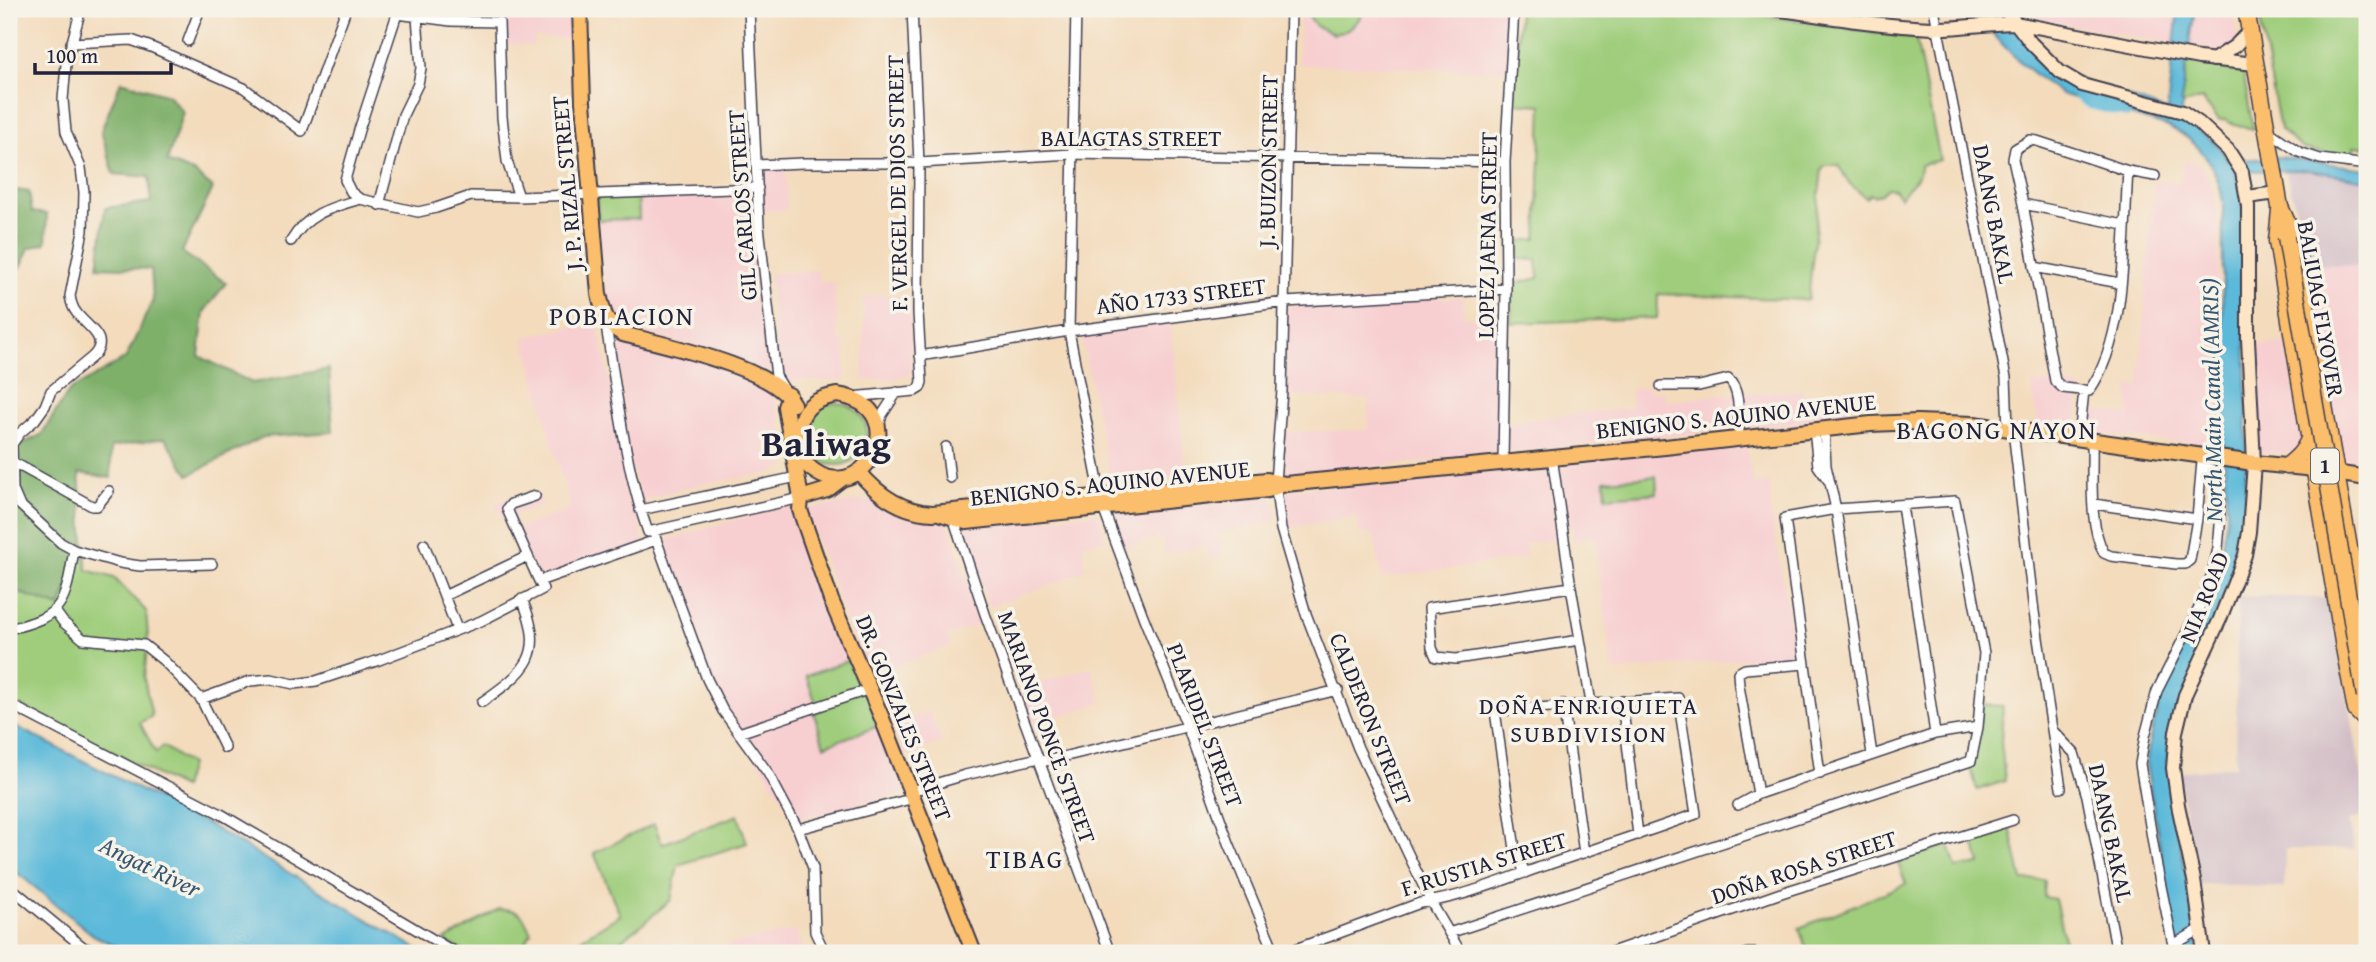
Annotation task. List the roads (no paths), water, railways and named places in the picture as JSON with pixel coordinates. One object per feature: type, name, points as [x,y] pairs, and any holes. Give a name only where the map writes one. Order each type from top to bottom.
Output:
[{"type":"highway","name":"1","points":[[2246,9],[2279,200],[2295,240],[2367,650]]},
{"type":"highway","name":"1","points":[[2279,200],[2277,241],[2344,648],[2356,710],[2367,721]]},
{"type":"highway","name":"BALIUAG FLYOVER","points":[[2279,200],[2366,701]]},
{"type":"highway","points":[[2287,466],[2301,455],[2309,436]]},
{"type":"main road","name":"J. P. RIZAL STREET","points":[[580,9],[590,195],[599,294],[604,316]]},
{"type":"main road","points":[[604,316],[615,330],[623,334],[727,363],[776,384],[789,395],[794,405],[803,454],[809,467],[825,477],[844,478]]},
{"type":"main road","points":[[789,395],[850,397],[867,407],[878,428],[879,441],[874,456],[859,472],[844,478],[827,490],[801,498]]},
{"type":"main road","name":"DR. GONZALES STREET","points":[[789,395],[785,407],[801,498],[800,510],[814,555],[974,953]]},
{"type":"main road","points":[[799,429],[799,422],[806,411],[825,397]]},
{"type":"main road","name":"BENIGNO S. AQUINO AVENUE","points":[[859,472],[873,488],[901,506],[921,513],[948,514],[1103,502],[1267,480],[1278,485],[1871,424],[1917,422],[1974,424],[2207,459],[2315,469]]},
{"type":"main road","points":[[2335,473],[2367,478]]},
{"type":"street","points":[[81,9],[71,43],[63,100],[65,132],[81,168],[84,192],[83,231],[70,296],[72,306],[97,333],[100,345],[92,357],[51,391],[35,420],[12,444],[13,490],[19,504],[61,543],[74,550],[140,566],[212,564]]},
{"type":"street","points":[[188,41],[200,9]]},
{"type":"street","points":[[71,43],[131,40],[151,47],[244,88],[302,131],[346,9]]},
{"type":"street","name":"GIL CARLOS STREET","points":[[749,9],[759,226],[776,376],[789,395]]},
{"type":"street","name":"F. VERGEL DE DIOS STREET","points":[[912,9],[919,163],[920,356]]},
{"type":"street","name":"PLARIDEL STREET","points":[[1076,9],[1069,331],[1103,502],[1229,843],[1275,953]]},
{"type":"street","name":"J. BUIZON STREET","points":[[1278,485],[1291,9]]},
{"type":"street","name":"LOPEZ JAENA STREET","points":[[1503,462],[1505,163],[1514,9]]},
{"type":"street","points":[[1776,9],[1880,25],[1938,28],[2009,23],[2213,60],[2255,64]]},
{"type":"street","name":"DAANG BAKAL","points":[[1934,9],[2006,378],[2034,612],[2061,789]]},
{"type":"street","name":"NIA ROAD","points":[[2005,9],[2009,23],[2060,72],[2082,85],[2177,111],[2210,133],[2228,150],[2240,168],[2246,197],[2249,240],[2249,531],[2245,555],[2220,619],[2185,695],[2176,732],[2173,768],[2196,931],[2204,953]]},
{"type":"street","points":[[519,197],[506,150],[502,117],[499,22],[451,21],[417,17],[398,11],[345,180],[351,192],[360,199],[418,212],[471,196],[519,197],[758,188]]},
{"type":"street","points":[[379,205],[404,115],[418,84],[421,68],[417,17]]},
{"type":"street","points":[[2213,60],[2235,46],[2249,31]]},
{"type":"street","points":[[2267,131],[2299,152],[2320,159],[2367,165]]},
{"type":"street","points":[[2128,171],[2120,284],[2114,332],[2104,366],[2089,391],[2063,388],[2055,381],[2013,159],[2015,149],[2030,140],[2128,171],[2155,176]]},
{"type":"street","name":"BALAGTAS STREET","points":[[756,165],[919,163],[1072,154],[1505,163]]},
{"type":"street","points":[[2246,197],[2279,200]]},
{"type":"street","points":[[291,241],[301,225],[328,208],[360,199]]},
{"type":"street","points":[[2023,204],[2124,225]]},
{"type":"street","points":[[2034,267],[2120,284]]},
{"type":"street","name":"AÑO 1733 STREET","points":[[920,356],[1069,331],[1285,302],[1506,289]]},
{"type":"street","points":[[604,316],[626,449],[640,510],[653,535],[707,679],[723,711],[768,773],[798,830],[813,869],[815,932],[825,953]]},
{"type":"street","points":[[850,397],[915,391],[922,382],[920,356]]},
{"type":"street","points":[[1661,386],[1699,386],[1728,379],[1733,383],[1736,392],[1739,438]]},
{"type":"street","points":[[2084,390],[2085,440],[2104,553],[2185,564],[2192,554],[2207,459]]},
{"type":"street","points":[[878,428],[882,415],[897,392]]},
{"type":"street","points":[[1819,430],[1836,509],[1872,755]]},
{"type":"street","points":[[946,447],[950,478]]},
{"type":"street","points":[[1552,457],[1591,703]]},
{"type":"street","points":[[2196,931],[2176,946],[2156,862],[2140,764],[2157,691],[2203,600],[2213,571],[2218,548],[2221,492],[2218,474],[2207,459]]},
{"type":"street","points":[[11,461],[92,506],[97,506],[109,491]]},
{"type":"street","points":[[640,510],[797,477]]},
{"type":"street","name":"CALDERON STREET","points":[[1278,485],[1281,529],[1307,614],[1371,778],[1430,902],[1461,953]]},
{"type":"street","points":[[201,699],[250,681],[271,679],[294,684],[316,681],[481,621],[543,589],[507,509],[512,504],[535,496]]},
{"type":"street","points":[[539,580],[653,535],[801,498]]},
{"type":"street","points":[[1449,933],[1971,761],[1978,727],[1984,653],[1955,501],[1836,509],[1785,518],[1821,774]]},
{"type":"street","points":[[2094,504],[2197,519]]},
{"type":"street","points":[[1902,505],[1935,734]]},
{"type":"street","name":"MARIANO PONCE STREET","points":[[948,514],[1110,953]]},
{"type":"street","points":[[424,544],[457,629]]},
{"type":"street","points":[[9,629],[36,622],[55,611],[67,587],[74,550]]},
{"type":"street","points":[[444,596],[528,556]]},
{"type":"street","points":[[1571,587],[1429,608],[1432,648],[1436,657],[1456,659],[1580,640]]},
{"type":"street","points":[[482,702],[525,666],[534,642],[532,623],[522,599]]},
{"type":"street","points":[[55,611],[63,622],[83,639],[144,645],[164,661],[201,699],[225,748]]},
{"type":"street","points":[[1758,794],[1738,673],[1745,669],[1805,664]]},
{"type":"street","points":[[739,733],[870,689]]},
{"type":"street","points":[[798,830],[912,795],[965,775],[1034,759],[1046,761],[1338,690]]},
{"type":"street","name":"F. RUSTIA STREET","points":[[1285,953],[1420,903],[1443,900],[1696,814],[1678,698],[1622,701]]},
{"type":"street","points":[[1525,873],[1515,849],[1495,710],[1622,701],[1638,835]]},
{"type":"street","points":[[9,704],[221,814],[456,953]]},
{"type":"street","points":[[1563,705],[1584,853]]},
{"type":"street","points":[[1738,804],[1758,794],[1935,734],[1978,727]]},
{"type":"street","name":"DAANG BAKAL","points":[[2051,729],[2074,753],[2087,796],[2117,953]]},
{"type":"street","name":"DOÑA ROSA STREET","points":[[1609,953],[1781,893],[2013,820]]},
{"type":"street","points":[[9,886],[83,947],[99,953]]},
{"type":"street","points":[[1747,953],[1755,953]]},
{"type":"water","name":"North Main Canal (AMRIS)","points":[[1977,9],[1999,9],[2051,70],[2167,111],[2178,9],[2195,9],[2181,117],[2218,145],[2228,161],[2281,157],[2367,169],[2367,180],[2308,170],[2235,171],[2243,190],[2247,417],[2244,542],[2169,737],[2167,764],[2199,953],[2178,953],[2146,764],[2161,696],[2183,644],[2206,603],[2219,565],[2227,515],[2222,417],[2221,190],[2206,157],[2190,140],[2169,127],[2061,94],[2014,56],[1994,34]]},
{"type":"water","name":"Angat River","points":[[9,723],[207,824],[424,953],[130,953],[93,935],[9,866]]},
{"type":"waterway","name":"North Main Canal (AMRIS)","points":[[2077,95],[2090,104],[2127,113]]},
{"type":"district","name":"POBLACION","points":[[622,316]]},
{"type":"district","name":"BAGONG NAYON","points":[[1997,430]]},
{"type":"district","name":"Baliwag","points":[[826,443]]},
{"type":"district","name":"DOÑA ENRIQUIETA SUBDIVISION","points":[[1589,720]]},
{"type":"district","name":"TIBAG","points":[[1025,859]]}]
